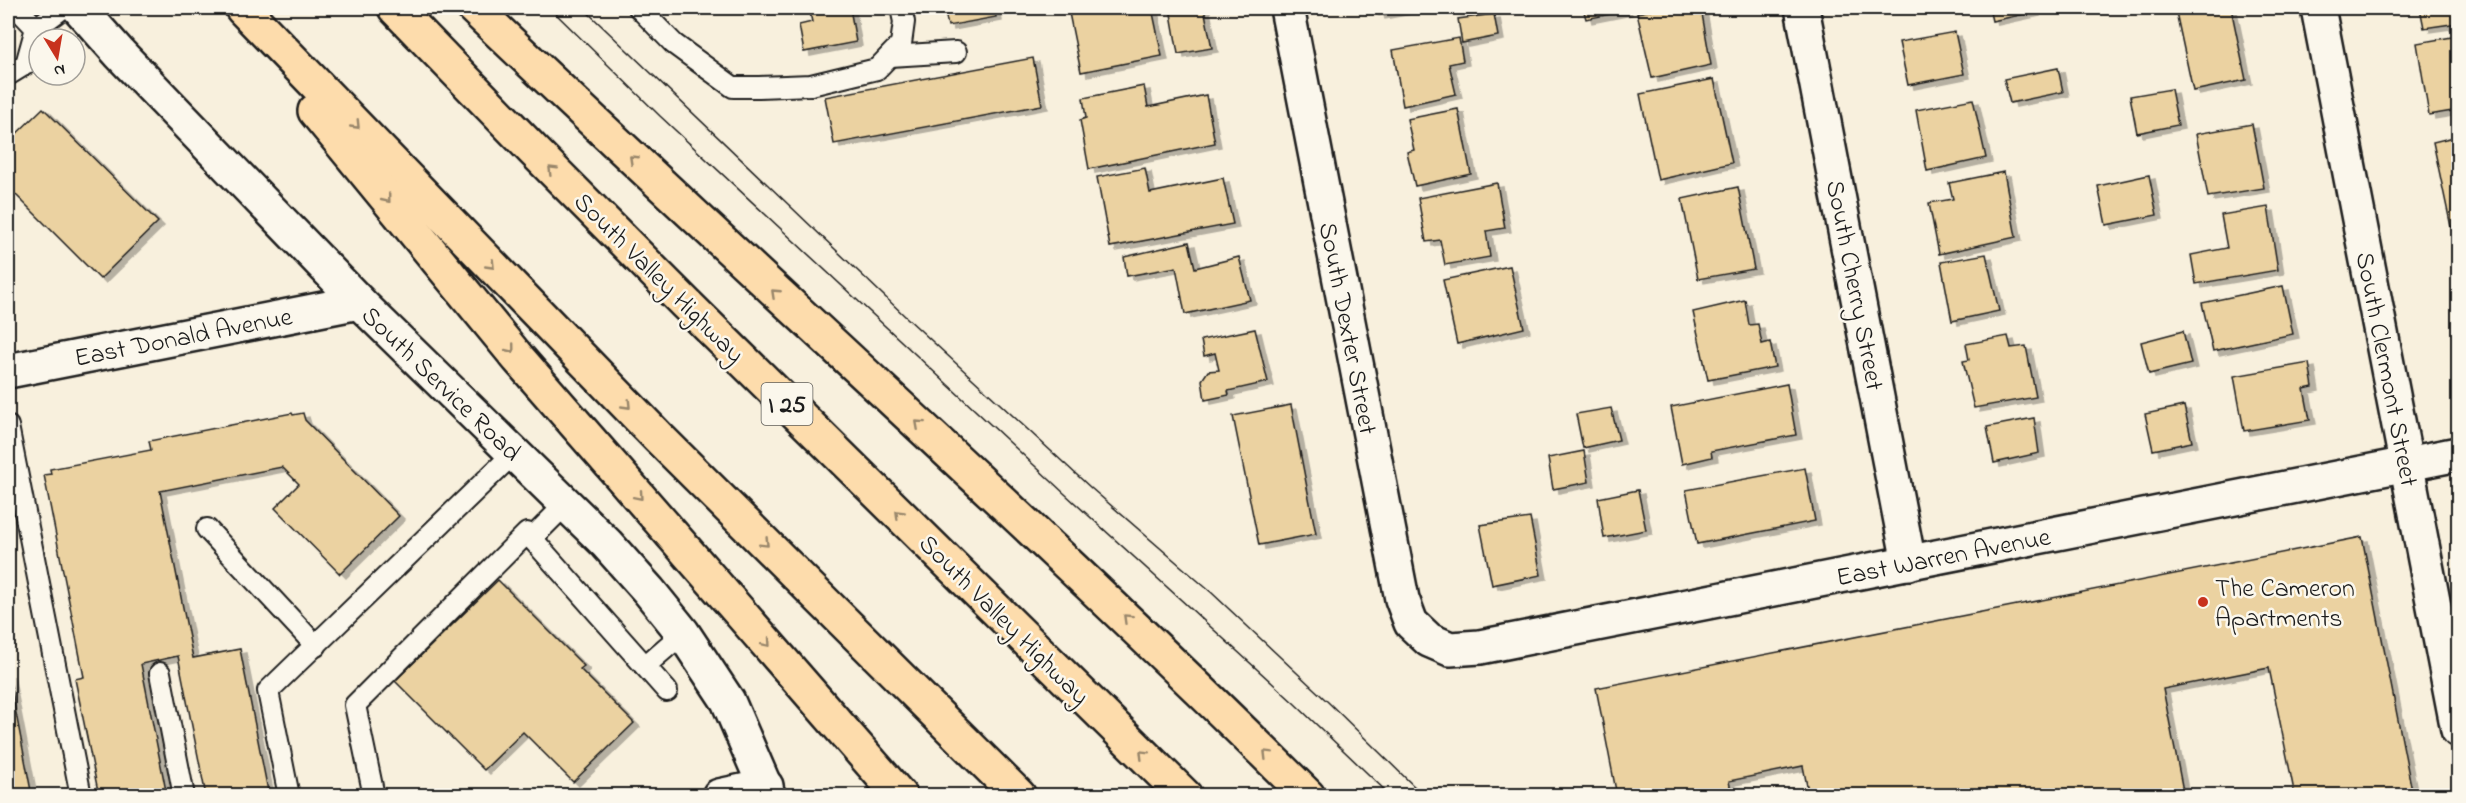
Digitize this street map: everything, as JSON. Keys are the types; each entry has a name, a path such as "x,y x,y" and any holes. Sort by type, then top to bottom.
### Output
{"highway":[{"path":"230,8 518,358 900,795"},
{"path":"242,8 658,437 1019,795"},
{"name":"South Valley Highway","path":"395,8 532,150 685,303 1185,795"},
{"path":"474,8 773,291 1116,607 1308,795"}],"street":[{"name":"South Service Road","path":"79,8 120,54 359,302 607,544 683,633 728,702 767,791"},
{"name":"South Dexter Street","path":"1287,8 1402,599 1411,622 1429,640"},
{"name":"South Cherry Street","path":"1802,8 1909,563"},
{"name":"South Clermont Street","path":"2318,8 2458,730"},
{"name":"East Donald Avenue","path":"8,367 359,302"},
{"name":"East Warren Avenue","path":"1429,640 1450,649 1480,647 2458,454"},
{"path":"719,795 767,791"}],"lane":[{"path":"17,8 35,27"},
{"path":"37,27 63,8"},
{"path":"639,8 674,44 733,87 811,85 877,69 901,45 904,22 901,8"},
{"path":"890,56 957,52"},
{"path":"8,75 26,64 27,60"},
{"path":"8,426 81,795"},
{"path":"289,795 268,691 514,453"},
{"path":"531,538 566,504"},
{"path":"207,529 315,646"},
{"path":"374,795 355,705 527,533 667,691"},
{"path":"645,666 683,633"},
{"path":"160,674 184,795"}],"building":[{"path":"809,8 850,8 856,42 804,52 799,25 812,22"},
{"path":"944,8 995,8 996,17 948,26"},
{"path":"1068,8 1152,8 1162,56 1081,72"},
{"path":"1170,8 1204,8 1212,48 1178,54"},
{"path":"1377,8 1416,8 1379,15"},
{"path":"1583,8 1625,8 1626,11 1586,19"},
{"path":"1662,8 1701,8 1711,65 1652,78 1637,13"},
{"path":"1989,8 2033,8 2034,12 1992,21"},
{"path":"2199,8 2231,8 2246,80 2193,91 2176,12"},
{"path":"2420,8 2458,8 2458,23 2424,28"},
{"path":"1494,14 1498,36 1462,43 1458,19"},
{"path":"1955,32 1964,74 1908,85 1899,42"},
{"path":"2458,36 2458,110 2429,115 2417,43"},
{"path":"1459,38 1463,61 1449,64 1456,94 1403,106 1393,50"},
{"path":"1033,58 1042,105 834,144 825,97"},
{"path":"2058,68 2063,92 2010,103 2004,79"},
{"path":"1714,79 1732,163 1658,180 1640,94"},
{"path":"1144,86 1148,107 1206,95 1215,143 1089,169 1080,120 1086,118 1083,98"},
{"path":"2171,89 2178,125 2137,133 2130,96"},
{"path":"1973,99 1986,158 1927,171 1916,110"},
{"path":"43,108 158,222 100,279 8,187 8,142"},
{"path":"1458,109 1471,174 1415,186 1407,152 1414,150 1407,119"},
{"path":"2252,124 2264,188 2208,197 2196,134"},
{"path":"2458,136 2458,226 2451,227 2433,142"},
{"path":"1145,168 1150,193 1223,178 1233,224 1110,247 1097,177"},
{"path":"2004,172 2016,237 1939,254 1929,203 1953,199 1949,183"},
{"path":"2149,175 2157,215 2106,225 2098,186"},
{"path":"1497,183 1505,228 1486,231 1490,257 1445,265 1440,240 1426,242 1418,198"},
{"path":"1738,187 1754,269 1698,279 1682,199"},
{"path":"2268,207 2278,270 2196,284 2191,255 2227,248 2221,215"},
{"path":"1189,242 1195,268 1239,257 1250,300 1185,314 1176,267 1127,276 1124,257"},
{"path":"1986,254 1999,311 1952,321 1941,262"},
{"path":"1510,266 1524,328 1457,344 1443,280"},
{"path":"2283,286 2293,334 2213,351 2202,303"},
{"path":"1745,300 1749,325 1758,324 1762,344 1770,342 1775,367 1708,380 1693,312"},
{"path":"1255,329 1268,382 1228,391 1229,395 1205,400 1202,380 1208,371 1219,370 1215,353 1204,356 1201,340"},
{"path":"2183,331 2191,364 2149,374 2141,342"},
{"path":"2008,336 2011,348 2026,346 2036,397 1974,408 1963,361 1969,360 1966,344"},
{"path":"2309,363 2313,387 2304,389 2310,420 2244,431 2234,376"},
{"path":"1787,384 1796,435 1711,451 1712,457 1682,464 1671,407"},
{"path":"1291,405 1316,534 1259,545 1233,416"},
{"path":"2184,406 2192,442 2153,450 2145,414"},
{"path":"1611,408 1619,440 1583,448 1576,414"},
{"path":"292,413 293,415 303,413 305,420 399,516 340,574 275,508 299,484 282,467 160,491 193,658 240,649 269,796 206,796 178,656 141,664 167,796 99,796 75,679 84,677 44,475 51,474 50,469 151,450 149,441"},
{"path":"2034,418 2039,453 1994,463 1987,427"},
{"path":"1584,451 1589,482 1553,489 1548,458"},
{"path":"1805,468 1815,521 1697,544 1686,490"},
{"path":"1638,490 1646,530 1604,538 1598,498"},
{"path":"1530,518 1541,575 1492,585 1480,525"},
{"name":"The Cameron Apartments","path":"2362,537 2413,796 2295,796 2269,668 2163,689 2184,796 1809,796 1803,766 1729,781 1732,796 1617,796 1596,688"},
{"path":"498,580 584,666 580,669 634,723 573,782 523,732 484,770 395,681"},
{"path":"8,672 32,796 8,796"}],"tram line":[{"path":"550,8 660,116 1065,494 1294,703 1391,796"},
{"path":"583,8 906,317 1091,488 1212,593 1424,796"}],"place":[{"name":"The Cameron Apartments","path":"2203,602"}]}
